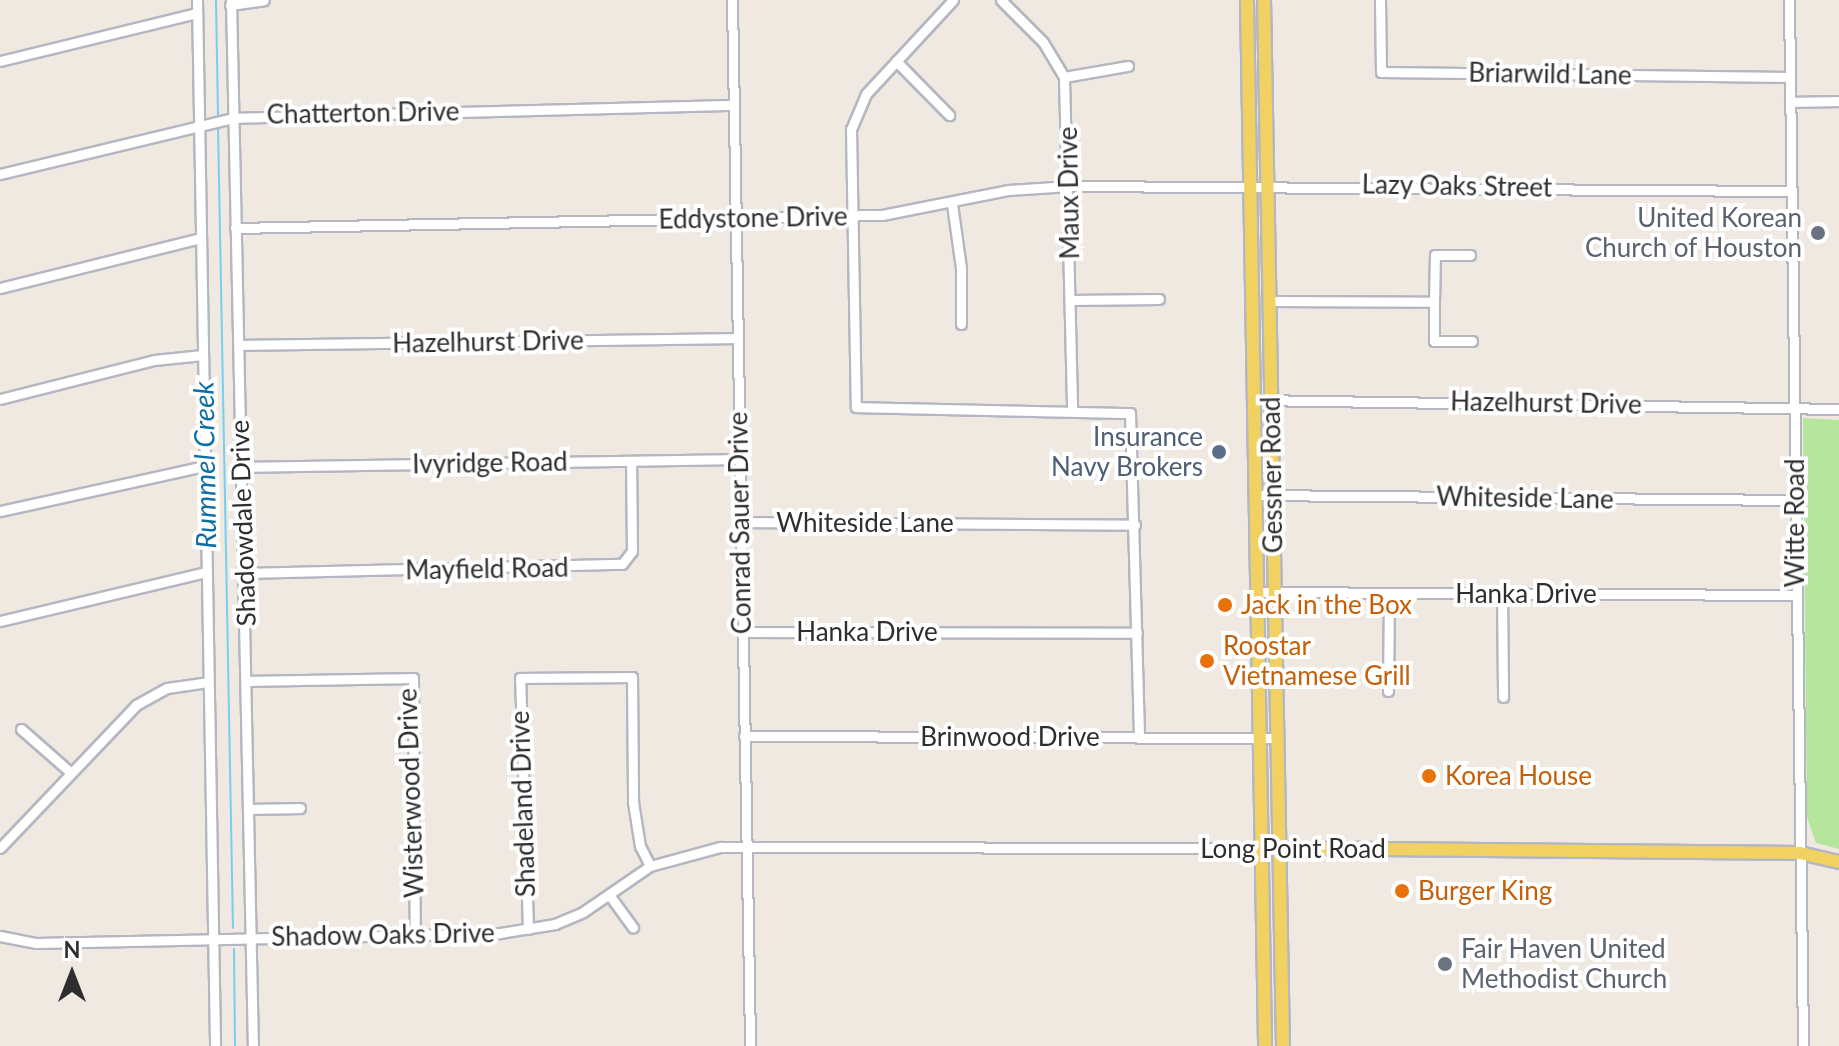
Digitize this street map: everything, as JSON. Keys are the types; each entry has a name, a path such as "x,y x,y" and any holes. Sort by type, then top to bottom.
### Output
{"main road":[{"name":"Gessner Road","path":"1247,0 1265,1046"},
{"name":"Gessner Road","path":"1264,0 1283,1046"},
{"name":"Long Point Road","path":"1262,848 1800,853 1839,862"}],"street":[{"name":"Shadowdale Drive","path":"197,0 215,1046"},
{"path":"230,2 264,0"},
{"name":"Conrad Sauer Drive","path":"732,0 750,1046"},
{"path":"953,0 866,94 851,129 850,216 856,407 1072,409 1130,413 1139,737"},
{"name":"Maux Drive","path":"1001,0 1043,42 1064,77 1070,186 1072,409"},
{"name":"Briarwild Lane","path":"1380,0 1381,72 1790,77"},
{"name":"Witte Road","path":"1789,0 1803,1046"},
{"name":"Shadowdale Drive","path":"230,2 228,119 239,345 251,809 253,1046"},
{"path":"0,61 197,13"},
{"path":"896,61 949,115"},
{"path":"1064,77 1128,66"},
{"path":"1790,102 1839,101"},
{"name":"Chatterton Drive","path":"0,174 228,119 732,105"},
{"name":"Eddystone Drive","path":"235,228 850,216 952,204 1008,190 1070,186 1267,184"},
{"name":"Lazy Oaks Street","path":"1267,184 1791,191"},
{"path":"952,204 961,268 961,324"},
{"path":"0,288 201,238"},
{"path":"1470,255 1435,255 1434,341 1472,341"},
{"path":"1071,300 1159,299"},
{"path":"1269,301 1434,302"},
{"name":"Hazelhurst Drive","path":"239,345 737,338"},
{"path":"0,399 154,360 203,355"},
{"name":"Hazelhurst Drive","path":"1254,400 1839,409"},
{"name":"Ivyridge Road","path":"241,467 738,459"},
{"name":"Mayfield Road","path":"245,573 613,567 632,551 631,461"},
{"path":"0,511 132,478 205,466"},
{"name":"Whiteside Lane","path":"1255,495 1796,500"},
{"name":"Whiteside Lane","path":"740,522 1135,525"},
{"path":"0,621 206,572"},
{"name":"Hanka Drive","path":"1257,592 1795,595"},
{"path":"1388,691 1389,593"},
{"path":"1502,594 1503,697"},
{"name":"Hanka Drive","path":"742,632 1137,633"},
{"name":"Shadeland Drive","path":"528,929 520,678 632,677 633,802 640,846 650,866"},
{"name":"Wisterwood Drive","path":"248,681 413,678 415,935"},
{"path":"0,848 70,772 148,696 186,683 208,682"},
{"path":"21,729 70,772"},
{"name":"Brinwood Drive","path":"744,736 1276,738"},
{"path":"251,809 300,808"},
{"name":"Shadow Oaks Drive","path":"0,936 36,943 415,935 528,929 569,918 610,896 650,866 694,851 746,846"},
{"name":"Long Point Road","path":"746,846 1262,848"},
{"path":"610,896 633,928"}],"green space":[{"path":"1803,418 1839,420 1839,849 1816,843 1807,817"}],"waterway":[{"name":"Rummel Creek","path":"216,0 218,119"},
{"name":"Rummel Creek","path":"218,125 233,928"},
{"name":"Rummel Creek","path":"234,949 235,1046"}],"place":[{"name":"United Korean Church of Houston","path":"1818,233"},
{"name":"Insurance Navy Brokers","path":"1219,452"},
{"name":"Jack in the Box","path":"1225,605"},
{"name":"Roostar Vietnamese Grill","path":"1207,661"},
{"name":"Korea House","path":"1429,776"},
{"name":"Burger King","path":"1402,891"},
{"name":"Fair Haven United Methodist Church","path":"1445,964"}]}
